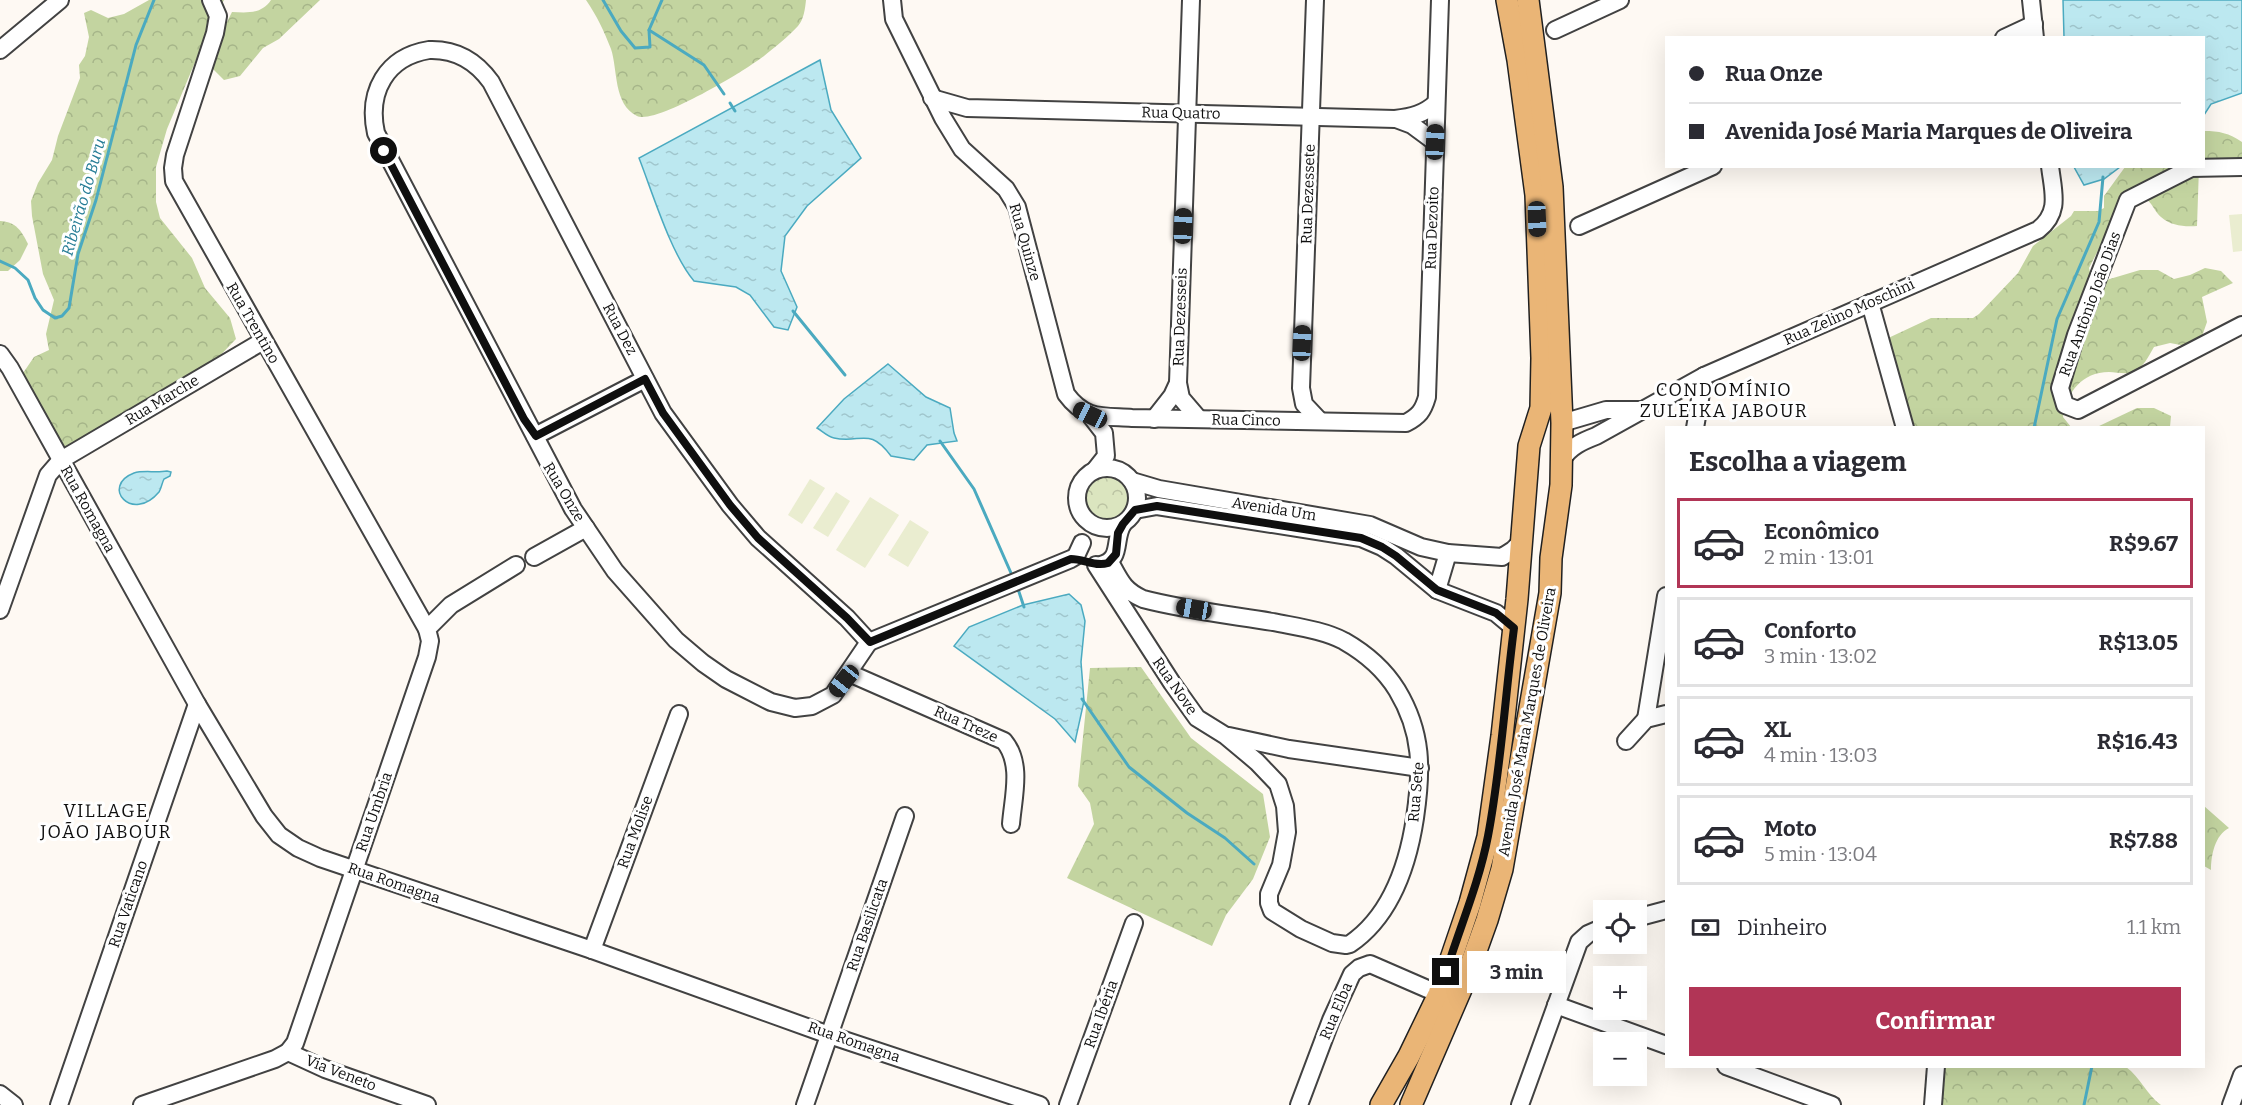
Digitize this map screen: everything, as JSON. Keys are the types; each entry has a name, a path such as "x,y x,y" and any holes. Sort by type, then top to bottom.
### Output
{"main road":[{"name":"Avenida José Maria Marques de Oliveira","path":"1381,1105 1409,1056 1439,994 1470,903 1488,837 1514,628 1529,446 1540,408 1542,358 1536,195 1518,60 1507,0"},
{"name":"Avenida José Maria Marques de Oliveira","path":"1414,1099 1468,973 1502,868 1550,593 1551,558 1562,460 1562,423 1552,187 1528,0"},
{"path":"1529,446 1545,432 1562,423"},
{"path":"1525,509 1538,501 1548,505 1550,511 1548,540 1551,558"},
{"path":"1521,549 1526,572 1518,653 1524,661 1540,657"},
{"path":"1409,1056 1408,1068 1394,1099 1400,1104 1414,1099"}],"street":[{"path":"0,50 60,0"},
{"name":"Rua Trentino","path":"211,0 218,16 215,33 175,155 174,181 427,629"},
{"name":"Rua Quinze","path":"892,0 894,19 932,98 952,133 962,149 1006,189 1017,207 1066,394 1104,434 1106,456 1095,470"},
{"name":"Rua Dezessete","path":"1315,0 1301,388 1304,404 1320,421"},
{"name":"Rua Dezoito","path":"1417,417 1424,409 1427,397 1440,0"},
{"path":"1555,30 1620,0"},
{"path":"2013,36 2035,31 2031,0"},
{"name":"Rua Dezesseis","path":"1190,1 1178,383 1180,398 1199,419"},
{"name":"Rua Dez","path":"414,54 439,50 458,54 473,62 485,74 663,413 730,505 758,538 847,618 870,642"},
{"name":"Rua Onze","path":"414,54 388,71 377,92 372,111 376,133 524,419 536,436 543,456 573,509 615,570 676,640 726,679 788,708 803,708 827,700 839,688 870,642"},
{"name":"Rua Quatro","path":"932,98 967,108 1395,119 1413,117 1428,110 1436,103"},
{"path":"952,133 954,120 967,108"},
{"name":"Rua Quatro","path":"1395,119 1412,125 1435,142"},
{"name":"Rua Antônio João Dias","path":"2205,168 2242,167"},
{"path":"1579,226 1709,168"},
{"name":"Rua Zelino Moschini","path":"1562,460 1571,449 1583,441 1704,376 2038,230 2048,222 2053,213 2050,168"},
{"name":"Rua Antônio João Dias","path":"2191,168 2128,200 2076,335 2060,388 2065,405 2078,410 2242,325"},
{"path":"1870,303 1904,426"},
{"name":"Rua Marche","path":"61,460 263,341"},
{"name":"Rua Romagna","path":"0,354 10,368 196,704 264,816 279,835 298,848 320,858 592,950 829,1035 1040,1105"},
{"path":"1695,426 1704,376"},
{"path":"536,436 645,379"},
{"name":"Rua Dezesseis","path":"1154,419 1172,396 1178,383"},
{"path":"1278,421 1295,402 1301,388"},
{"name":"Rua Zelino Moschini","path":"1562,423 1606,410 1643,410"},
{"name":"Rua Cinco","path":"1083,411 1154,419 1406,423 1417,417"},
{"path":"1071,559 1099,563 1116,554 1118,533 1135,510 1138,501 1137,490 1114,456 1113,436 1118,428 1132,418"},
{"path":"0,610 48,475 61,460"},
{"path":"1099,563 1083,555 1086,526 1078,503 1077,494 1080,484 1095,470 1105,468 1126,476"},
{"name":"Avenida Um","path":"1126,476 1159,489 1370,525 1421,547 1448,553 1502,557 1513,550 1521,549"},
{"name":"Avenida Um","path":"1135,510 1157,506 1361,538 1396,556 1437,590 1496,613 1514,628"},
{"path":"1084,516 1095,525 1105,528 1123,524"},
{"path":"534,558 586,528"},
{"path":"870,642 1071,559 1076,556 1083,541 1093,531 1109,533 1116,542"},
{"path":"1437,590 1448,553"},
{"name":"Rua Nove","path":"1099,563 1172,683 1197,718 1226,736 1278,784"},
{"name":"Rua Sete","path":"1099,563 1129,593 1143,599 1300,627 1327,634 1354,648 1383,671 1404,703 1416,733 1420,768 1413,835 1406,862 1391,897 1380,914 1350,944 1339,944 1301,929 1272,911"},
{"path":"427,629 451,605 516,565"},
{"path":"1626,741 1646,719 1665,602"},
{"name":"Rua Umbria","path":"288,1052 295,1043 427,657 430,641 427,629"},
{"name":"Rua Treze","path":"849,673 1005,741 1016,763 1011,824"},
{"name":"Rua Vaticano","path":"59,1105 196,704"},
{"name":"Rua Molise","path":"592,950 679,714"},
{"path":"1646,719 1665,714"},
{"path":"1226,736 1289,749 1420,768"},
{"name":"Rua Nove","path":"1272,911 1269,894 1281,865 1287,832 1286,813 1276,767 1289,749"},
{"name":"Rua Basilicata","path":"805,1105 905,816"},
{"path":"1647,915 1665,910"},
{"name":"Rua Ibéria","path":"1068,1105 1134,923"},
{"path":"1520,1105 1579,942 1593,932"},
{"name":"Rua Elba","path":"1299,1105 1331,1020 1352,974 1359,968 1370,964 1439,994"},
{"path":"1556,1005 1665,1045"},
{"path":"142,1105 275,1059 288,1052"},
{"name":"Via Veneto","path":"288,1052 326,1069 427,1105"},
{"path":"1731,1068 1832,1105"},
{"path":"1933,1105 1936,1068"},
{"path":"2231,1105 2242,1075"},
{"path":"0,1094 14,1105"}],"green space":[{"path":"149,0 224,0 209,29 167,129 156,167 156,202 160,218 192,258 205,288 230,318 236,339 210,366 65,456 21,376 34,357 49,350 46,334 54,300 43,274 31,201 38,183 52,160 58,136 80,78 79,65 85,56 89,37 84,13 91,10 108,18 124,14"},
{"path":"271,0 320,0 279,39 263,48 240,76 224,80 212,68 216,44 232,12 259,10"},
{"path":"586,0 806,0 803,17 798,26 764,56 701,95 647,117 637,116 629,111 624,103 620,95 611,49"},
{"path":"2205,131 2224,133 2242,142 2242,162 2205,159"},
{"path":"2124,168 2199,168 2197,226 2183,226 2165,220 2151,203 2141,197 2113,221 2089,268 2093,284 2140,270 2158,270 2174,279 2205,268 2221,271 2233,283 2202,297 2207,322 2201,339 2186,346 2170,343 2154,347 2143,365 2131,373 2099,373 2084,380 2072,392 2065,408 2063,417 2070,426 1909,426 1910,416 1898,385 1898,370 1884,340 1931,318 1973,318 2018,273 2033,246 2071,216 2074,211 2098,211 2104,208 2104,196"},
{"path":"2242,214 2242,251 2233,252 2229,215"},
{"path":"0,221 10,223 17,228 28,244 20,260 8,271 0,271"},
{"path":"2137,408 2154,408 2171,416 2170,426 2099,426"},
{"path":"1107,476 1123,483 1130,499 1123,515 1107,522 1091,515 1084,499 1091,483"},
{"path":"810,479 825,488 802,524 788,515"},
{"path":"836,492 850,501 828,537 813,528"},
{"path":"870,497 899,515 865,568 836,550"},
{"path":"910,520 929,532 908,567 888,555"},
{"path":"1141,667 1191,738 1263,794 1270,837 1253,879 1226,915 1212,946 1067,878 1094,824 1090,803 1078,786 1090,668"},
{"path":"2205,807 2229,828 2217,840 2211,870 2205,867"},
{"path":"1945,1068 2127,1068 2161,1105 1938,1105 1945,1080"}],"water":[{"path":"2063,0 2242,0 2242,93 2211,104 2205,113 2205,36 2064,36"},
{"path":"820,60 831,110 861,158 807,206 785,236 781,271 797,307 788,330 774,327 750,295 736,287 694,281 670,240 639,158"},
{"path":"2075,168 2119,168 2104,179 2084,185"},
{"path":"888,364 926,397 950,408 957,441 927,445 914,460 891,456 877,441 864,438 834,438 817,428 844,399"},
{"path":"171,472 170,476 164,479 159,492 149,501 139,504 130,503 120,493 120,486 124,479 134,473"},
{"path":"1069,594 1081,605 1085,621 1081,662 1084,701 1075,742 1055,719 954,646 969,627 1023,605"}],"waterway":[{"name":"Ribeirão do Buru","path":"0,261 15,268 28,280 43,310 55,318 62,316 69,308 78,254 96,200 136,45 154,0"},
{"name":"Ribeirão do Buru","path":"603,0 621,31 635,48 650,47 649,30 662,0"},
{"path":"649,30 704,65 724,94"},
{"path":"730,103 735,111"},
{"path":"2034,426 2057,319 2099,222 2103,177"},
{"path":"793,311 845,375"},
{"path":"940,441 974,489 1011,573"},
{"path":"1018,589 1024,607"},
{"path":"1082,699 1129,767 1187,813 1225,838 1254,864"},
{"path":"2084,1105 2092,1068"}],"district":[{"name":"CONDOMÍNIO ZULEIKA JABOUR","path":"1724,400"},
{"name":"VILLAGE JOÃO JABOUR","path":"106,821"}],"route":[{"path":"384,151 524,419 536,436 645,379 663,413 730,505 758,538 847,618 870,642 1071,559 1096,565 1108,563 1116,554 1116,542 1120,528 1135,510 1157,506 1361,538 1396,556 1437,590 1496,613 1514,628 1488,837 1470,903 1446,972"}]}
